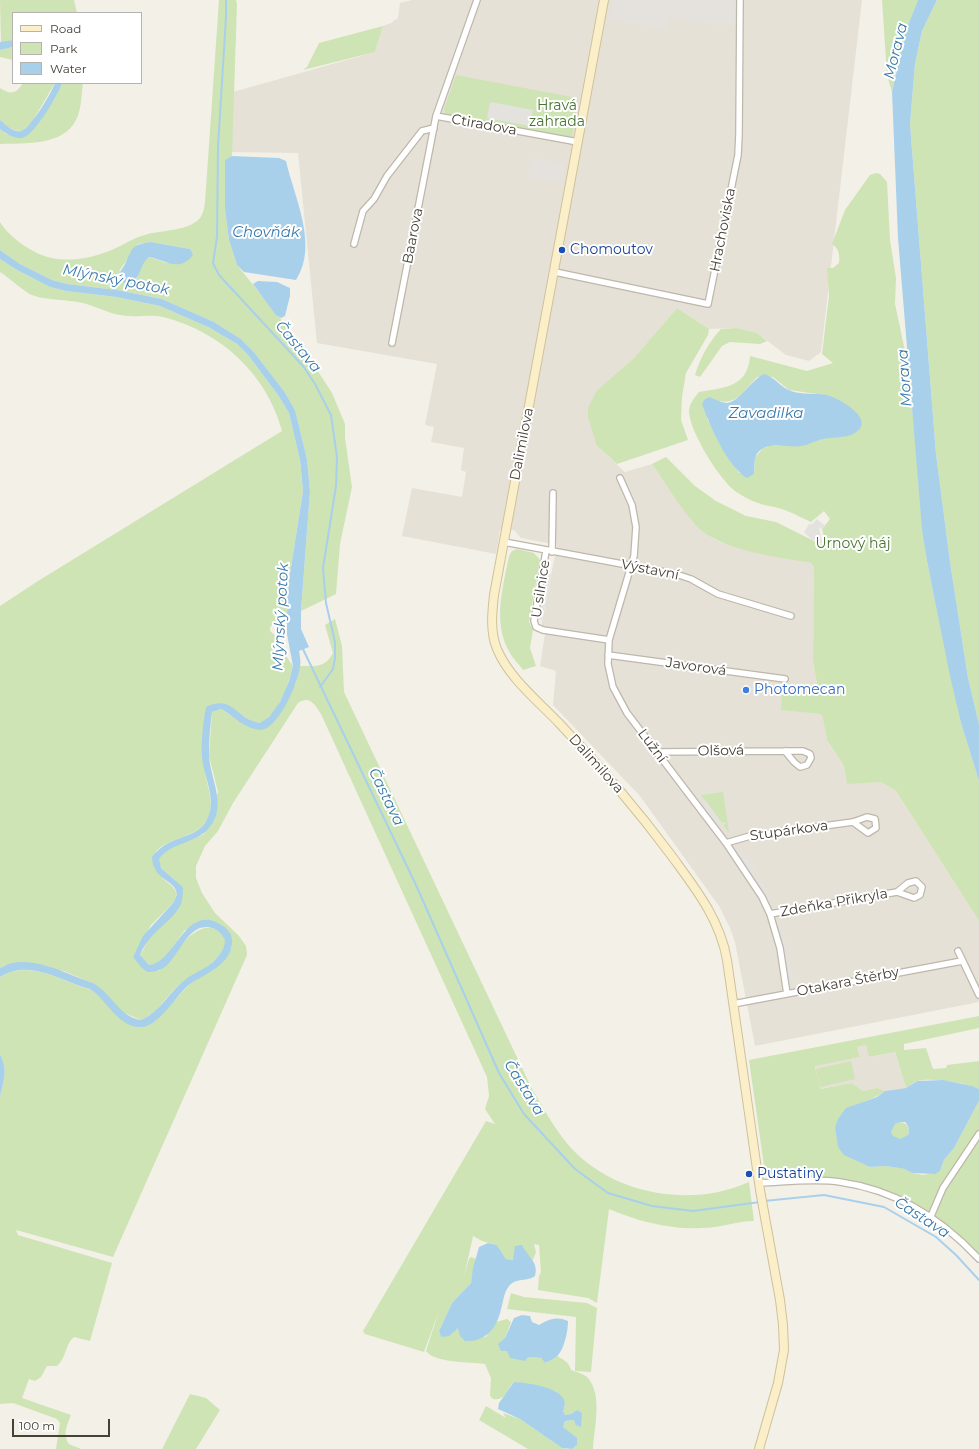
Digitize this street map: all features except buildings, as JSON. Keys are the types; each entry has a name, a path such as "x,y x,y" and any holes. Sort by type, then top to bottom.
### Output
{"main road":[{"name":"Dalimilova","path":"604,0 504,542 492,619 494,639 502,659 511,672 606,773 655,833 698,894 719,928 726,950 760,1187 780,1300 784,1350 778,1383 759,1449"}],"street":[{"name":"Baarova","path":"392,343 436,116 477,0"},
{"name":"Hrachoviska","path":"555,272 708,304 738,155 740,0"},
{"name":"Ctiradova","path":"436,116 578,142"},
{"path":"354,244 363,211 374,199 387,176 422,131 434,128"},
{"name":"Lužní","path":"620,478 632,505 636,527 634,556 609,640 608,655 613,687 628,713 726,842 751,879 770,914 780,948 788,994"},
{"name":"U silnice","path":"553,492 549,551 534,621 536,627 543,630 609,640"},
{"name":"Výstavní","path":"504,542 631,567 676,574 691,579 718,594 791,616"},
{"name":"Javorová","path":"608,655 785,679"},
{"name":"Olšová","path":"657,752 785,751"},
{"name":"Stupárkova","path":"726,842 750,836 853,822"},
{"name":"Zdeňka Přikryla","path":"770,914 897,892"},
{"path":"958,952 979,995"},
{"name":"Otakara Štěrby","path":"733,1004 962,961"},
{"path":"931,1216 943,1188 979,1134"},
{"path":"760,1187 800,1181 839,1182 887,1193 931,1216 962,1241 979,1259"}],"shaded area":[{"path":"412,0 862,0 821,352 809,361 786,355 757,333 737,328 709,329 677,308 634,358 597,390 597,446 625,472 652,464 693,522 712,538 722,543 811,563 814,567 813,661 827,740 844,766 847,783 881,782 896,791 979,921 979,1002 755,1046 735,942 719,906 640,796 553,705 556,671 540,666 545,634 541,627 557,545 521,538 514,530 500,530 496,554 402,536 412,488 462,497 466,472 461,470 464,448 431,442 434,427 425,425 437,364 317,343 298,153 224,152 233,92 375,52 383,26 398,18 400,3"},
{"path":"612,0 735,0 735,26 669,18 668,29 608,20"},
{"path":"490,102 533,110 530,126 487,118"},
{"path":"531,157 565,164 562,183 528,177"},
{"path":"817,519 825,526 822,529 819,527 822,543 817,544 816,539 812,540 804,532 809,524 812,524"},
{"path":"543,572 551,574 542,620 534,618"},
{"path":"706,801 722,823 714,828 698,806"},
{"path":"741,850 756,870 748,875 734,855"},
{"path":"761,880 771,898 764,902 754,884"},
{"path":"782,927 788,951 780,952 774,930"},
{"path":"790,962 793,981 786,983 782,963"},
{"path":"866,1045 870,1057 895,1052 906,1088 885,1091 877,1088 863,1091 852,1083 819,1089 815,1065 860,1057 857,1047"}],"green space":[{"path":"0,0 74,0 77,12 12,12 12,40 1,43"},
{"path":"219,0 236,0 237,4 232,156 225,160 225,208 229,240 237,265 297,339 332,393 345,424 345,438 352,487 340,544 336,594 301,611 310,491 307,459 295,410 284,391 253,351 241,339 214,322 162,299 117,290 67,284 52,280 20,264 0,250 0,222 9,234 30,249 45,256 66,260 95,256 114,249 143,235 183,228 200,218 205,203","holes":["151,242 190,249 167,263 149,257 142,262 137,279 119,271 138,244"]},
{"path":"882,0 918,0 906,30 892,92 887,75"},
{"path":"937,0 979,0 979,724 968,678 950,562 936,454 910,124 915,64 922,31"},
{"path":"383,26 375,52 303,70 307,67 319,43"},
{"path":"12,47 12,60 0,57 0,50"},
{"name":"Hravá zahrada","path":"456,75 577,98 578,100 572,137 449,116 445,113 444,109"},
{"path":"22,84 54,84 32,122 22,131 10,128 0,120 0,88 7,92 13,92"},
{"path":"62,84 83,84 81,102 76,120 62,135 53,139 32,143 0,144 0,129 6,134 24,138 54,100"},
{"name":"Urnový háj","path":"876,173 880,174 887,182 890,240 896,278 895,304 905,351 907,396 903,400 912,407 927,561 961,723 979,781 979,921 896,791 881,782 847,784 844,766 827,740 822,714 781,710 782,691 819,695 813,661 814,567 811,563 738,548 711,537 701,530 688,516 652,464 666,457 695,486 716,501 746,516 776,522 820,544 826,545 822,529 830,519 824,511 811,522 787,511 753,501 738,493 723,479 707,456 694,431 690,420 689,408 699,392 726,387 740,380 745,374 750,356 807,371 833,363 822,354 829,296 827,268 833,268 839,263 838,252 832,244 845,210 870,175","holes":["757,377 773,377 789,390 824,395 851,435 822,439 800,446 769,446 762,449 755,458 754,474 739,473 707,419 720,401 726,402 741,395"]},
{"path":"0,259 17,270 50,287 66,291 116,297 160,306 210,328 237,344 248,355 278,395 289,413 300,460 303,491 289,580 287,614 270,627 270,631 280,640 284,653 293,666 289,681 277,707 272,714 260,723 253,722 232,708 206,707 204,761 211,800 209,815 206,822 199,829 171,841 156,851 162,878 172,886 177,893 174,902 151,925 133,957 159,971 178,947 196,932 205,928 213,928 222,934 225,939 225,945 216,959 204,969 183,982 152,1014 141,1020 122,1012 90,982 64,971 5,965 0,968 0,606 38,581 282,431 275,410 253,373 222,344 204,333 163,317 123,316 83,303 32,295 0,272"},
{"path":"677,308 709,329 708,335 686,373 682,397 681,420 688,440 617,464 597,446 588,417 588,408 597,390 634,358"},
{"path":"737,328 757,333 767,341 760,344 730,342 722,346 700,377 695,375 705,350 721,329"},
{"path":"517,549 534,553 540,560 529,622 533,630 530,648 536,666 523,670 511,655 501,630 500,617 500,605 509,556 512,551"},
{"path":"335,619 342,646 344,692 532,1089 558,1132 577,1154 595,1168 615,1180 636,1188 659,1193 682,1195 705,1194 728,1190 749,1182 754,1221 709,1228 678,1228 643,1221 609,1209 597,1303 588,1298 538,1290 539,1276 541,1272 539,1245 534,1244 536,1252 533,1260 526,1253 513,1260 506,1259 497,1245 482,1241 473,1236 464,1277 469,1259 471,1257 476,1259 471,1283 452,1303 439,1331 441,1337 458,1328 486,1337 496,1322 507,1319 511,1322 505,1338 507,1351 528,1357 541,1358 545,1363 557,1356 564,1360 568,1363 571,1370 588,1378 593,1385 596,1403 596,1422 593,1449 572,1449 577,1445 563,1427 565,1421 574,1420 577,1410 571,1414 565,1415 562,1412 565,1406 557,1392 547,1388 514,1382 503,1397 493,1399 490,1396 491,1378 485,1364 444,1360 430,1355 426,1351 439,1311 424,1352 365,1334 363,1331 486,1121 495,1124 485,1109 489,1096 487,1077 321,714 312,702 306,700 302,701 298,703 233,803 218,831 205,846 196,866 196,878 202,893 215,913 239,936 246,946 247,955 113,1257 16,1230 18,1235 112,1263 90,1341 74,1337 69,1343 63,1359 57,1366 47,1366 41,1377 35,1381 29,1379 22,1398 71,1415 66,1430 67,1441 69,1444 81,1449 56,1449 60,1423 57,1419 13,1403 0,1404 0,1097 5,1070 0,1054 0,977 10,972 30,970 60,978 92,991 121,1018 133,1026 155,1021 190,984 220,964 232,947 221,925 185,930 170,952 161,961 155,964 149,965 140,956 148,940 168,919 183,887 161,868 158,859 173,847 204,834 218,792 209,756 212,712 221,709 237,720 261,730 296,683 300,666 320,665 330,658 333,653 325,625"},
{"path":"723,792 729,832 724,826 726,822 722,823 701,795"},
{"path":"979,1016 979,1028 904,1044 904,1050 926,1048 933,1069 946,1068 947,1065 979,1061 979,1089 940,1080 917,1081 906,1088 895,1052 869,1057 866,1045 857,1047 860,1057 815,1066 820,1089 852,1083 863,1091 877,1088 885,1091 878,1096 850,1108 839,1118 835,1127 870,1167 886,1166 906,1169 912,1173 924,1175 940,1171 944,1160 954,1148 979,1101 979,1257 935,1217 917,1205 889,1191 765,1173 749,1060"},
{"path":"851,1061 855,1079 820,1087 816,1069"},
{"path":"900,1122 906,1125 909,1131 906,1137 900,1140 894,1137 891,1131 894,1125"},
{"path":"511,1293 524,1297 587,1303 597,1308 591,1372 575,1371 576,1317 507,1309"},
{"path":"190,1394 206,1398 220,1410 196,1449 162,1449"},
{"path":"486,1406 506,1418 503,1413 520,1419 562,1448 567,1449 528,1449 479,1420"}],"water":[{"path":"918,0 937,0 922,31 915,64 910,124 936,454 950,562 968,678 979,724 979,781 961,723 950,676 922,529 898,238 892,92 906,30"},
{"path":"12,40 12,47 0,50 0,42"},
{"path":"55,84 62,84 46,114 28,135 23,138 17,138 0,129 0,120 15,131 21,131 30,124 50,94"},
{"name":"Chovňák","path":"232,156 279,158 286,161 299,205 305,236 303,266 296,280 244,272 237,265 229,240 225,208 225,160"},
{"path":"151,242 190,249 193,255 183,263 177,264 172,264 149,257 145,261 137,278 130,283 124,283 119,278 131,250 140,244"},
{"path":"0,250 20,264 52,280 67,284 117,290 162,299 214,322 241,339 253,351 284,391 295,410 307,459 310,491 301,629 309,647 299,651 300,667 291,694 280,714 267,728 260,730 249,727 239,722 221,709 212,712 209,755 218,802 217,811 214,820 204,833 170,849 159,859 161,868 183,887 182,899 176,912 154,934 140,955 149,965 158,962 167,954 190,926 199,921 210,920 223,926 229,931 232,944 227,958 222,963 190,984 161,1016 148,1026 141,1027 127,1024 89,989 51,975 30,970 10,972 0,977 0,968 20,962 41,964 63,971 91,982 102,990 122,1011 141,1020 154,1012 186,979 213,962 221,952 225,943 223,936 212,928 204,927 196,930 190,935 170,962 161,969 147,972 133,957 143,936 174,902 177,894 172,885 156,871 153,865 152,857 165,845 200,828 205,823 209,815 211,807 210,790 202,757 202,732 206,707 223,703 229,705 252,721 260,723 269,717 280,702 289,681 293,666 287,634 287,614 289,580 303,491 300,460 289,413 278,395 248,355 237,344 210,328 160,306 116,297 66,291 50,287 17,270 0,259"},
{"path":"258,281 277,282 290,288 290,296 285,316 281,318 276,315 253,284"},
{"name":"Zavadilka","path":"764,374 791,391 827,395 841,401 856,412 860,418 862,424 859,430 848,436 827,438 804,445 766,447 757,454 754,474 747,478 726,455 714,434 702,404 704,400 709,397 725,403 732,402 754,381"},
{"path":"0,1054 5,1070 0,1097"},
{"path":"943,1080 972,1086 979,1089 979,1101 954,1148 944,1160 940,1171 935,1174 912,1173 905,1169 886,1166 870,1167 844,1155 838,1147 835,1127 838,1119 846,1108 877,1097 885,1091 906,1088 917,1081","holes":["905,1122 909,1128 908,1135 900,1139 893,1136 891,1132 895,1124"]},
{"path":"488,1243 497,1245 506,1259 513,1260 515,1246 522,1245 536,1267 535,1276 529,1279 515,1281 509,1286 505,1294 497,1322 485,1336 472,1341 465,1341 460,1336 458,1328 449,1336 441,1337 439,1331 452,1303 471,1283 473,1268 479,1247"},
{"path":"522,1315 530,1316 532,1322 539,1325 553,1319 568,1321 563,1346 556,1357 545,1363 541,1358 528,1357 525,1361 510,1358 507,1351 501,1351 498,1344 505,1338 514,1318"},
{"path":"514,1382 548,1388 556,1392 562,1397 565,1403 563,1411 565,1415 571,1414 577,1410 582,1413 581,1427 576,1425 574,1420 565,1421 563,1427 577,1438 577,1445 572,1449 562,1448 520,1419 498,1409 499,1403"}],"waterway":[{"name":"Častava","path":"226,0 218,147 217,237 213,263 219,275 303,366 315,384 331,415 337,457 336,486 323,568 326,603 335,642 335,658 333,669 320,687"},
{"name":"Častava","path":"302,647 416,885 499,1073 524,1114 575,1169 608,1193 652,1206 693,1211 760,1202"},
{"name":"Častava","path":"764,1201 824,1195 884,1207 936,1237 956,1255 979,1280"}],"place":[{"name":"Chomoutov","path":"562,250"},
{"name":"Photomecan","path":"746,690"},
{"name":"Pustatiny","path":"749,1174"}],"water label":[{"name":"Morava","path":"896,51"},
{"name":"Mlýnský potok","path":"116,280"},
{"name":"Morava","path":"905,378"},
{"name":"Mlýnský potok","path":"281,617"}]}
